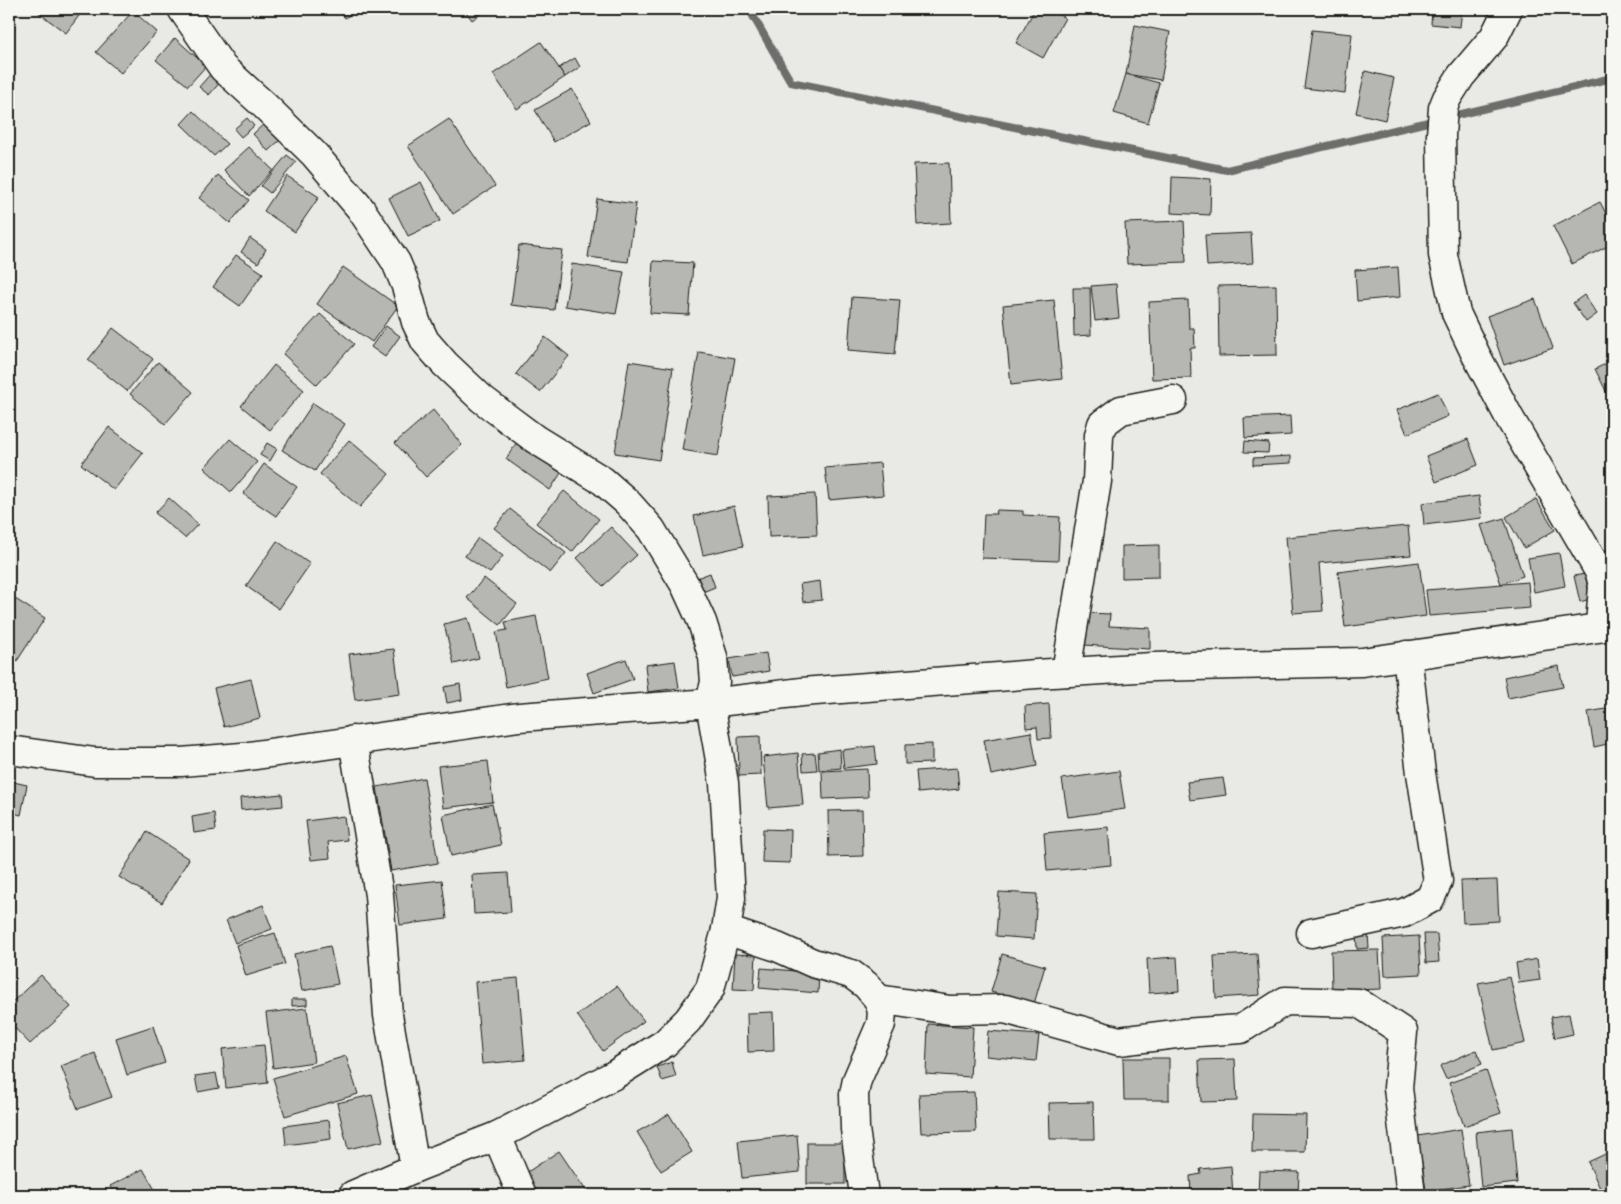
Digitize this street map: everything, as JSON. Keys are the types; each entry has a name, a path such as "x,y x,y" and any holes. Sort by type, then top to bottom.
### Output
{"street":[{"path":"182,9 223,68 314,154 360,208 396,262 406,286 416,322 425,341 445,364 482,399 514,423 603,482 628,502 651,529 685,585 702,622 712,657 715,682 710,703 724,783 731,898 726,930 710,989 688,1020 665,1043 614,1075 497,1136 353,1195"},
{"path":"1508,9 1494,37 1461,76 1443,108 1441,135 1443,254 1456,313 1476,355 1509,417 1600,574 1603,586 1600,625 1607,627"},
{"path":"1066,672 1097,481 1099,435 1102,424 1121,410 1173,400"},
{"path":"9,750 95,762 181,762 242,757 519,717 710,703 802,692 1066,672 1153,667 1362,662 1607,627"},
{"path":"1311,933 1404,913 1430,900 1438,881 1420,773 1407,655"},
{"path":"353,740 379,895 388,1014 415,1168"},
{"path":"726,930 777,947 813,963 851,974 866,985 878,999 882,1011 881,1024 857,1080 854,1094 855,1129 864,1195"},
{"path":"878,999 950,1010 1005,1009 1119,1041 1184,1033 1241,1029 1285,1001 1359,1003 1403,1032 1398,1088 1411,1195"},
{"path":"497,1136 522,1195"}],"building":[{"path":"41,9 84,9 66,33 39,13"},
{"path":"338,9 359,9 345,18"},
{"path":"464,9 488,9 472,20"},
{"path":"1035,9 1049,9 1065,18 1043,58 1016,43"},
{"path":"1432,9 1462,9 1460,27 1431,24"},
{"path":"133,11 157,32 121,73 96,52"},
{"path":"1135,25 1170,32 1161,80 1126,74"},
{"path":"1312,30 1352,34 1345,93 1304,88"},
{"path":"175,38 206,66 188,86 156,60"},
{"path":"541,42 565,77 517,109 493,74"},
{"path":"575,58 580,67 565,77 559,68"},
{"path":"213,71 223,79 209,95 199,87"},
{"path":"1365,71 1394,78 1385,120 1356,113"},
{"path":"1126,74 1159,83 1148,123 1114,113"},
{"path":"572,89 591,121 554,142 535,110"},
{"path":"193,111 227,144 214,156 181,124"},
{"path":"247,118 254,126 241,137 234,129"},
{"path":"449,119 495,186 453,214 408,146"},
{"path":"265,123 280,140 268,151 253,134"},
{"path":"249,147 273,170 249,196 224,170"},
{"path":"287,155 296,162 270,193 261,186"},
{"path":"949,163 951,223 917,225 914,164"},
{"path":"218,175 249,200 230,223 199,198"},
{"path":"287,176 319,197 295,232 264,211"},
{"path":"1172,177 1211,179 1210,215 1171,213"},
{"path":"421,182 440,221 408,236 389,198"},
{"path":"597,199 636,204 628,262 588,257"},
{"path":"1600,202 1612,225 1612,244 1572,264 1553,226"},
{"path":"1184,221 1186,262 1127,264 1125,223"},
{"path":"1251,233 1253,263 1207,266 1205,235"},
{"path":"250,238 266,249 258,263 241,252"},
{"path":"519,245 562,250 554,310 511,305"},
{"path":"236,255 263,273 240,306 213,287"},
{"path":"653,261 693,263 689,315 650,313"},
{"path":"572,264 624,272 616,314 565,306"},
{"path":"343,267 398,306 372,342 317,304"},
{"path":"1398,267 1400,297 1357,301 1355,270"},
{"path":"1116,284 1119,318 1095,321 1091,286"},
{"path":"1276,285 1277,355 1219,356 1218,286"},
{"path":"1073,288 1090,288 1091,335 1074,336"},
{"path":"1584,295 1597,314 1586,322 1573,303"},
{"path":"852,297 900,300 895,354 848,350"},
{"path":"1535,299 1553,348 1504,365 1487,316"},
{"path":"1054,300 1062,379 1011,385 1003,305"},
{"path":"1188,300 1189,328 1194,328 1195,348 1190,348 1191,378 1152,379 1149,302"},
{"path":"320,314 354,344 317,385 283,354"},
{"path":"386,326 400,336 385,357 371,347"},
{"path":"113,328 153,359 127,391 88,360"},
{"path":"545,337 569,356 540,392 516,374"},
{"path":"699,352 735,358 718,456 682,450"},
{"path":"629,361 673,368 659,460 615,453"},
{"path":"1612,361 1612,403 1595,369"},
{"path":"158,362 193,392 165,424 130,394"},
{"path":"274,365 304,390 270,430 241,406"},
{"path":"1438,393 1448,416 1407,434 1397,410"},
{"path":"313,403 345,424 315,471 282,450"},
{"path":"433,410 462,445 426,477 395,443"},
{"path":"1290,416 1291,435 1245,438 1244,418"},
{"path":"109,427 143,453 114,490 81,464"},
{"path":"230,439 257,462 231,492 204,468"},
{"path":"1468,439 1478,465 1436,482 1426,456"},
{"path":"349,440 389,474 360,507 320,474"},
{"path":"1245,441 1269,443 1268,453 1244,452"},
{"path":"517,442 561,473 550,490 506,459"},
{"path":"267,443 277,449 270,461 260,455"},
{"path":"1291,456 1291,463 1253,465 1253,458"},
{"path":"880,463 883,495 829,500 825,468"},
{"path":"264,464 297,487 276,516 243,494"},
{"path":"564,491 599,519 572,552 536,523"},
{"path":"815,494 817,535 769,537 768,496"},
{"path":"1479,496 1482,518 1424,525 1422,503"},
{"path":"169,498 198,524 185,538 155,513"},
{"path":"1536,499 1555,530 1524,548 1506,517"},
{"path":"734,506 743,546 703,555 694,516"},
{"path":"510,509 566,553 550,573 494,528"},
{"path":"997,510 1023,511 1023,515 1060,517 1058,561 982,558 984,514 996,514"},
{"path":"1504,518 1523,576 1501,584 1481,525"},
{"path":"1408,526 1411,555 1319,563 1323,611 1293,613 1286,537"},
{"path":"611,527 637,555 603,586 577,558"},
{"path":"478,538 503,556 490,573 465,556"},
{"path":"277,541 310,564 279,609 246,586"},
{"path":"1159,545 1159,577 1122,578 1122,546"},
{"path":"1612,548 1612,583 1598,554"},
{"path":"1559,553 1565,586 1534,592 1528,558"},
{"path":"1419,562 1426,616 1345,627 1338,572"},
{"path":"710,573 715,587 700,593 694,579"},
{"path":"1585,574 1590,599 1580,602 1574,576"},
{"path":"484,578 517,604 500,625 467,598"},
{"path":"820,581 822,600 803,602 800,584"},
{"path":"1528,582 1530,608 1429,616 1426,590"},
{"path":"9,595 45,618 17,661 9,656"},
{"path":"1087,613 1110,614 1109,626 1150,628 1150,649 1084,645"},
{"path":"536,616 548,678 506,687 496,632 507,630 505,622"},
{"path":"468,618 479,658 454,664 444,624"},
{"path":"394,649 400,694 355,700 349,654"},
{"path":"766,653 769,671 732,677 729,659"},
{"path":"626,659 633,679 594,693 587,673"},
{"path":"675,661 679,688 648,692 645,665"},
{"path":"1559,666 1563,687 1508,698 1504,677"},
{"path":"251,679 260,718 224,727 214,688"},
{"path":"460,684 462,700 447,703 444,687"},
{"path":"1049,704 1051,738 1038,739 1037,727 1026,728 1025,706"},
{"path":"1612,708 1612,743 1594,747 1588,712"},
{"path":"1031,732 1037,766 991,775 984,740"},
{"path":"760,736 761,775 739,776 738,737"},
{"path":"932,744 932,763 905,764 905,745"},
{"path":"875,746 877,764 844,768 842,750"},
{"path":"840,749 841,768 819,770 818,752"},
{"path":"798,753 803,805 768,808 763,757"},
{"path":"815,753 817,770 803,771 802,754"},
{"path":"488,761 493,802 443,808 438,766"},
{"path":"957,768 959,789 918,793 916,771"},
{"path":"867,769 868,797 823,799 822,771"},
{"path":"1119,771 1125,809 1068,817 1062,779"},
{"path":"424,778 438,863 391,871 377,787"},
{"path":"1223,778 1226,795 1190,800 1187,782"},
{"path":"9,781 27,785 21,815 9,812"},
{"path":"282,794 283,806 241,810 240,798"},
{"path":"492,804 501,845 451,856 443,815"},
{"path":"862,810 863,856 829,857 828,811"},
{"path":"214,813 216,830 194,833 192,817"},
{"path":"344,816 347,840 328,842 330,858 311,860 306,821"},
{"path":"1108,827 1111,865 1047,871 1044,833"},
{"path":"763,829 791,830 790,863 762,862"},
{"path":"147,832 189,859 162,903 119,877"},
{"path":"508,873 511,912 474,914 472,875"},
{"path":"442,880 447,919 400,925 395,885"},
{"path":"1497,880 1499,921 1463,923 1461,881"},
{"path":"999,892 1037,894 1034,939 996,936"},
{"path":"263,905 272,929 235,943 226,920"},
{"path":"275,933 285,964 246,976 236,945"},
{"path":"1368,933 1369,948 1357,949 1356,934"},
{"path":"1424,934 1437,934 1439,962 1426,963"},
{"path":"1419,936 1421,974 1385,976 1383,938"},
{"path":"330,946 338,984 302,991 294,954"},
{"path":"1379,950 1381,989 1332,991 1331,951"},
{"path":"735,954 756,955 754,990 733,989"},
{"path":"1002,954 1045,966 1034,1004 991,992"},
{"path":"1257,954 1260,995 1216,998 1214,956"},
{"path":"1177,957 1179,991 1149,993 1147,959"},
{"path":"1537,959 1540,980 1519,983 1516,963"},
{"path":"761,968 819,973 818,993 759,988"},
{"path":"41,975 71,1007 30,1044 9,1022 9,1005"},
{"path":"1510,977 1525,1043 1493,1050 1478,983"},
{"path":"518,978 525,1060 482,1064 475,982"},
{"path":"617,986 644,1021 603,1051 577,1015"},
{"path":"292,999 307,999 307,1005 292,1006"},
{"path":"307,1008 314,1062 273,1068 266,1013"},
{"path":"773,1012 774,1051 748,1052 747,1013"},
{"path":"1569,1014 1573,1034 1555,1038 1551,1017"},
{"path":"928,1024 973,1027 970,1077 926,1074"},
{"path":"153,1026 165,1063 127,1075 116,1038"},
{"path":"988,1031 1039,1035 1036,1061 986,1056"},
{"path":"264,1045 268,1083 226,1088 222,1049"},
{"path":"1476,1050 1482,1064 1446,1079 1440,1066"},
{"path":"95,1053 112,1097 78,1109 61,1066"},
{"path":"346,1056 358,1094 285,1116 273,1078"},
{"path":"1123,1058 1169,1058 1169,1100 1124,1100"},
{"path":"1235,1059 1237,1101 1201,1102 1199,1060"},
{"path":"672,1062 676,1077 662,1081 657,1067"},
{"path":"1486,1070 1501,1113 1464,1126 1449,1083"},
{"path":"216,1073 219,1088 198,1092 195,1076"},
{"path":"974,1092 976,1132 921,1133 919,1094"},
{"path":"372,1095 383,1141 348,1149 337,1103"},
{"path":"1093,1102 1094,1139 1050,1139 1049,1103"},
{"path":"669,1114 692,1152 661,1171 637,1132"},
{"path":"1253,1114 1306,1115 1305,1152 1252,1152"},
{"path":"329,1120 331,1139 286,1145 284,1126"},
{"path":"1512,1128 1517,1183 1481,1187 1476,1132"},
{"path":"1461,1129 1469,1185 1426,1191 1418,1136"},
{"path":"797,1135 800,1172 742,1178 738,1141"},
{"path":"807,1143 845,1143 845,1184 807,1184"},
{"path":"559,1151 589,1195 537,1195 523,1175"},
{"path":"1612,1151 1612,1194 1603,1195 1588,1162"},
{"path":"1231,1166 1233,1195 1191,1195 1190,1176 1201,1174 1200,1169"},
{"path":"143,1169 158,1195 115,1195 110,1186"},
{"path":"1259,1171 1299,1172 1298,1195 1258,1195"}],"waterway":[{"path":"749,9 791,82 1227,170 1612,78"}]}
